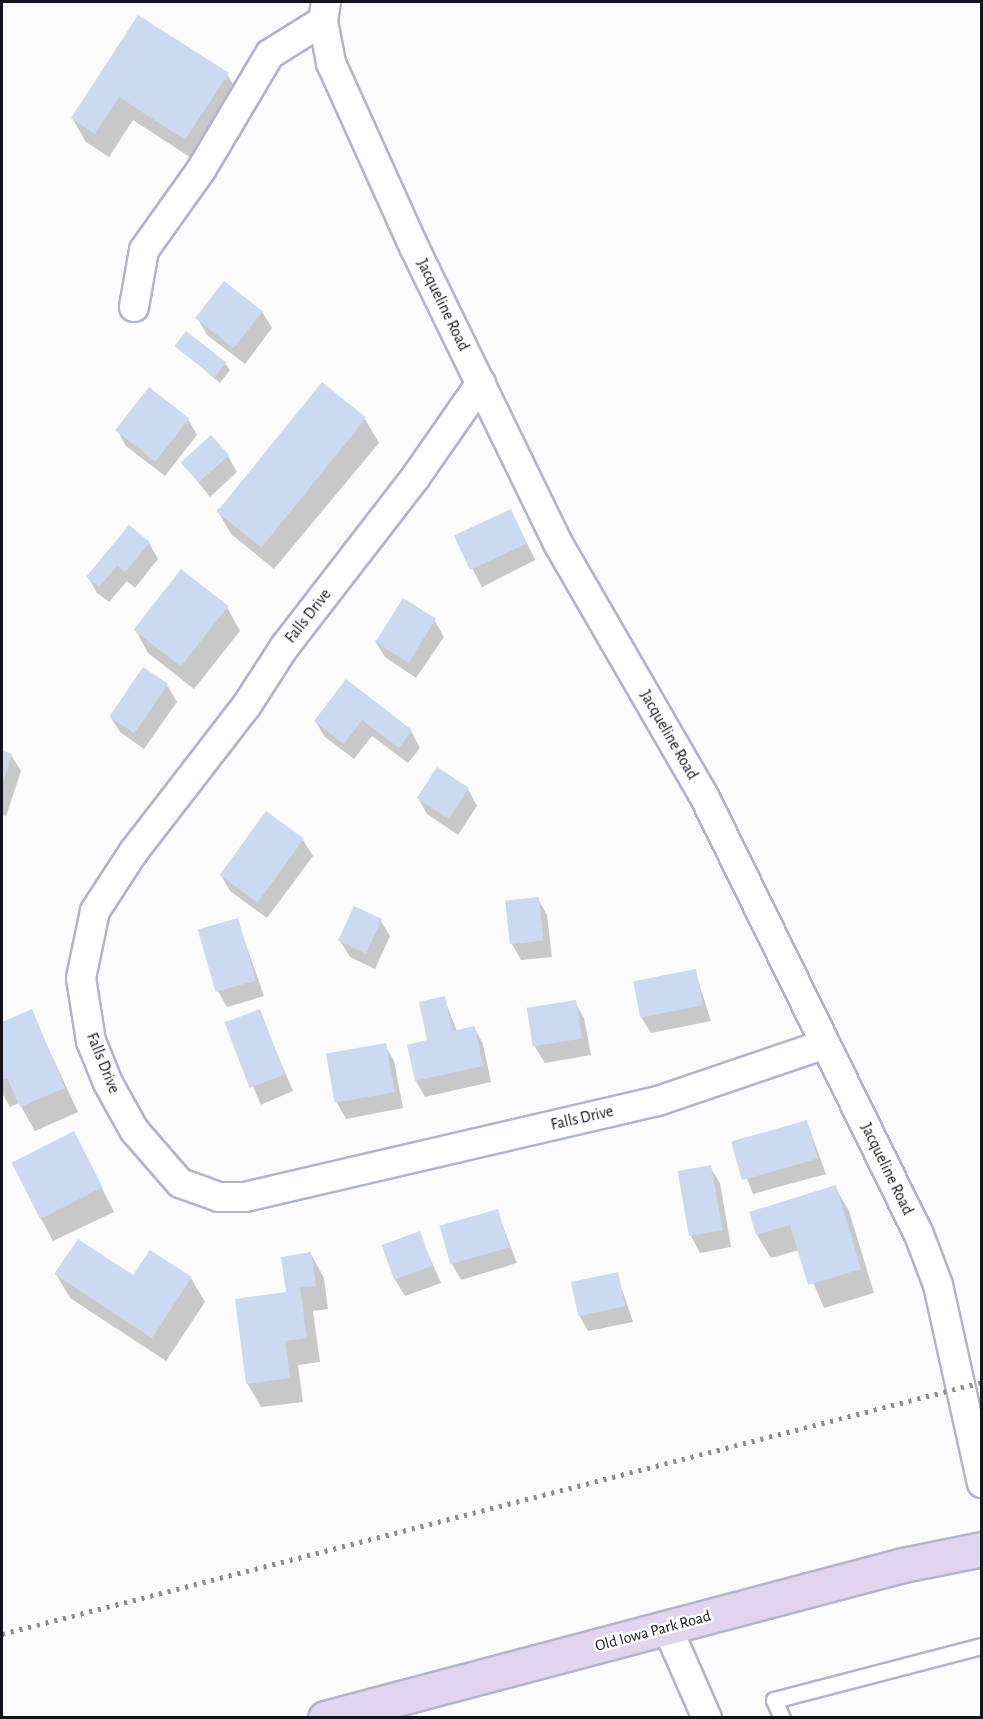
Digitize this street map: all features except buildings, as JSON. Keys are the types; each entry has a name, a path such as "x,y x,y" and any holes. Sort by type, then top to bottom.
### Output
{"main road":[{"name":"Old Iowa Park Road","path":"325,1718 668,1627 981,1549"}],"street":[{"path":"134,307 144,250 201,170 270,54 325,11"},
{"name":"Jacqueline Road","path":"325,11 331,63 349,108 559,545 704,796 918,1232 938,1285 981,1483"},
{"name":"Falls Drive","path":"481,382 416,478 285,646 247,705 134,850 95,911 81,978 92,1041 108,1083 134,1130 180,1183 219,1197 245,1197 658,1101 825,1044"},
{"path":"668,1627 707,1718"}],"lane":[{"path":"782,1718 774,1700 981,1646"}],"railway":[{"path":"2,1634 982,1382"}]}
